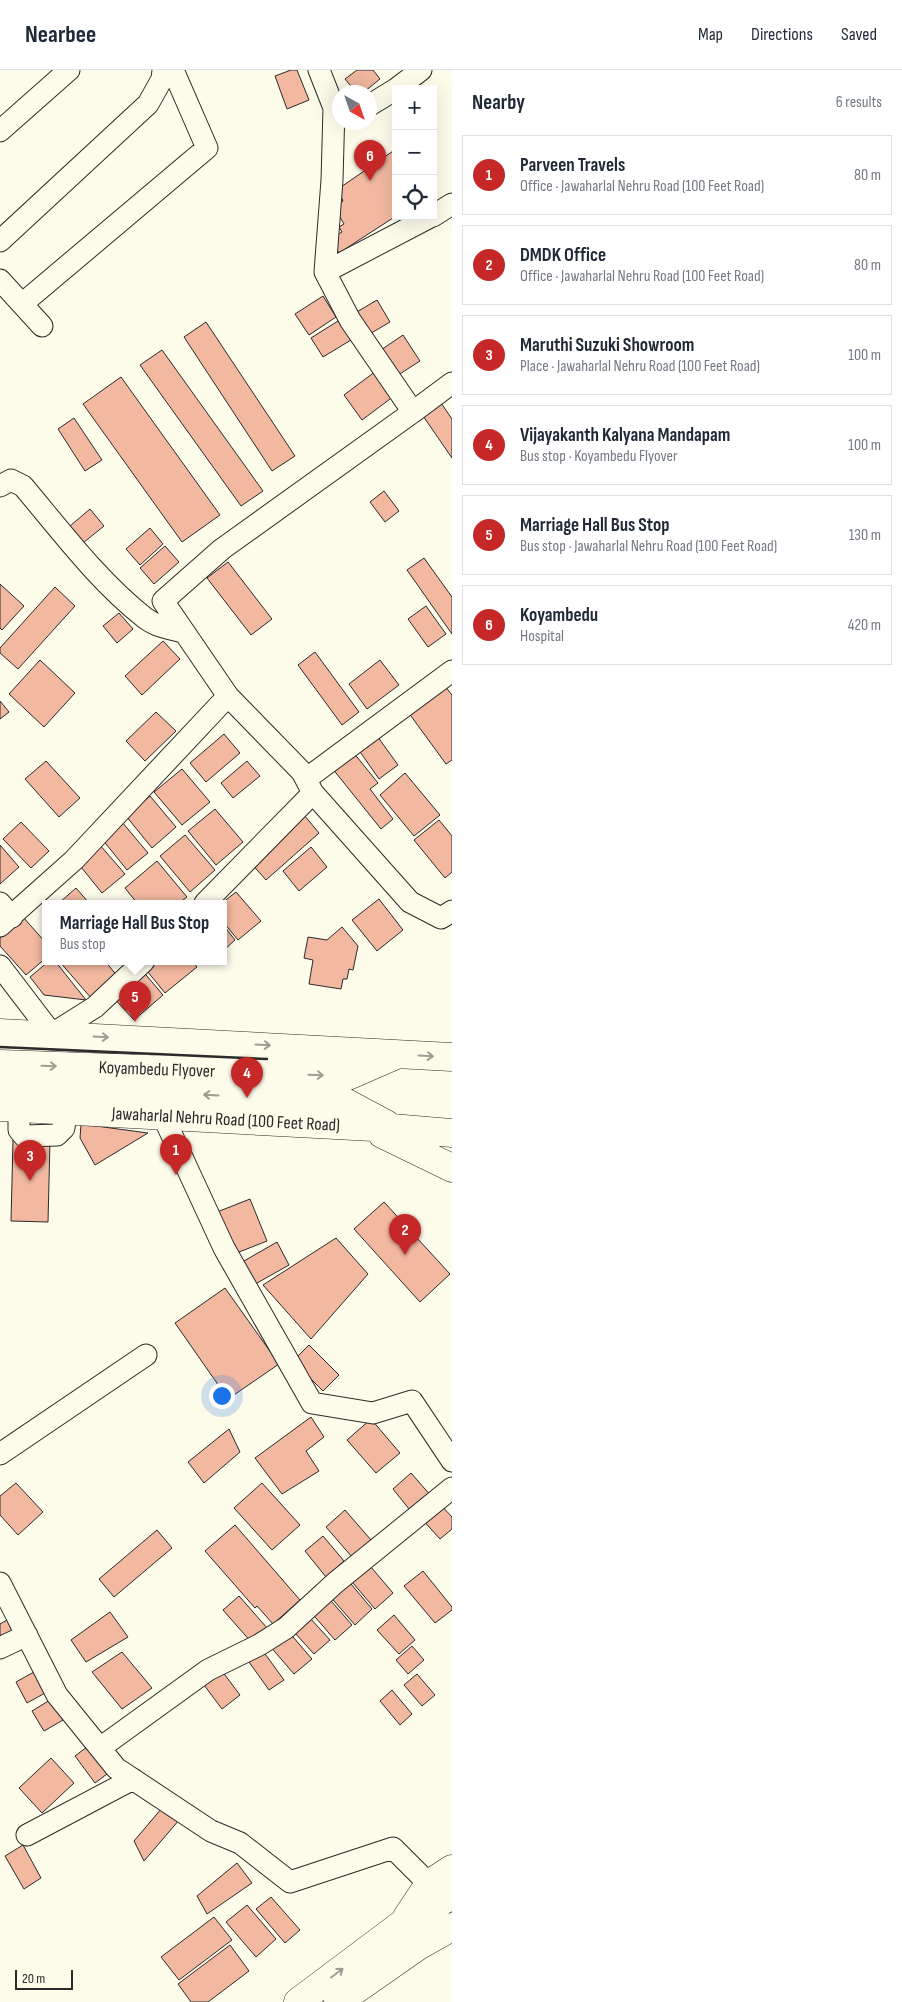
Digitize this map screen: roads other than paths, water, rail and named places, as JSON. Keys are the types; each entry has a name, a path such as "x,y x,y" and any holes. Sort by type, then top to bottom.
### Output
{"main road":[{"path":"0,1033 52,1034 452,1057"},
{"name":"Koyambedu Flyover","path":"0,1064 348,1076 399,1054"},
{"name":"Koyambedu Flyover","path":"0,1084 343,1101 392,1128"},
{"name":"Jawaharlal Nehru Road (100 Feet Road)","path":"9,1107 362,1126 452,1133"},
{"path":"362,1126 407,1145 452,1168"},
{"path":"298,2002 442,1892 452,1869"},
{"path":"338,2002 418,1946 452,1927"},
{"path":"418,1946 452,1942"}],"street":[{"path":"0,131 69,70"},
{"path":"0,242 148,104 162,79 163,70"},
{"path":"22,304 207,148 173,70"},
{"path":"319,70 332,103"},
{"path":"401,85 421,70"},
{"path":"377,101 392,91"},
{"path":"337,130 325,272 350,320 413,412"},
{"path":"437,213 452,204"},
{"path":"325,272 425,220"},
{"path":"0,280 42,326"},
{"path":"452,383 222,549 163,601 228,696 302,772 310,786 410,902 440,918 452,911"},
{"path":"0,486 11,480 23,486 86,562 146,618 160,626 184,632"},
{"path":"207,900 310,786 452,671"},
{"path":"4,916 74,860 228,696"},
{"path":"0,966 52,1034 94,1007 140,965"},
{"path":"162,1116 224,1248 312,1403 373,1413 412,1401 452,1461"},
{"path":"0,1454 146,1355"},
{"path":"100,1748 208,1670 259,1645 286,1628 335,1584 452,1488"},
{"path":"0,1583 57,1695 116,1768 211,1831 240,1842 290,1882 393,1848 442,1892"},
{"path":"0,1648 27,1635"},
{"path":"27,1835 133,1779"}],"place":[{"name":"Koyambedu","path":"370,181"},
{"name":"Marriage Hall Bus Stop","path":"135,1022"},
{"name":"Vijayakanth Kalyana Mandapam","path":"247,1098"},
{"name":"Parveen Travels","path":"176,1175"},
{"name":"Maruthi Suzuki Showroom","path":"30,1181"},
{"name":"DMDK Office","path":"405,1255"}]}
